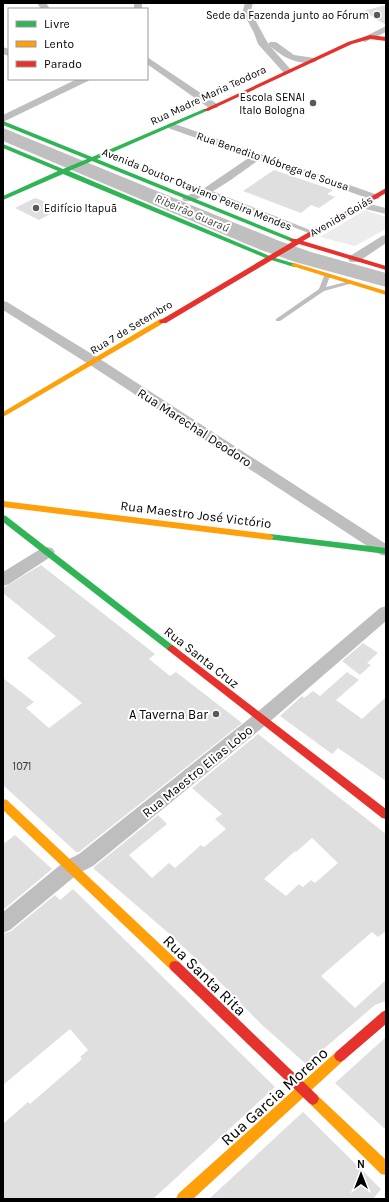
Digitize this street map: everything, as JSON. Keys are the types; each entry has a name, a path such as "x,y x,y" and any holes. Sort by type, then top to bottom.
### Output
{"street":[{"path":"249,3 247,10 248,14 259,33 263,44 287,71"},
{"path":"367,45 386,29"},
{"path":"259,33 282,54 312,60"},
{"name":"Rua Madre Maria Teodora","path":"65,170 172,126 287,71 350,43 367,45 376,36 386,39"},
{"path":"148,61 213,106"},
{"path":"3,119 82,80"},
{"name":"Avenida Doutor Otaviano Pereira Mendes","path":"3,123 89,161 188,199 292,245 386,268"},
{"name":"Rua Benedito Nóbrega de Sousa","path":"172,126 374,197"},
{"path":"3,146 273,256 327,276 386,293"},
{"path":"188,199 207,191 258,156"},
{"path":"3,198 65,170"},
{"name":"Avenida Goiás","path":"273,256 386,190"},
{"path":"361,205 386,211"},
{"path":"354,259 386,238"},
{"name":"Rua 7 de Setembro","path":"3,415 273,256"},
{"name":"Rua Marechal Deodoro","path":"3,305 95,362 386,551"},
{"name":"Rua Maestro José Victório","path":"3,504 386,551"},
{"name":"Rua Santa Cruz","path":"3,518 386,815"},
{"path":"3,580 46,552"},
{"name":"Rua Maestro Elias Lobo","path":"3,924 72,867 86,860 261,719 386,612"},
{"name":"Rua Santa Rita","path":"3,803 72,867 386,1169"},
{"name":"Rua Garcia Moreno","path":"183,1199 303,1089 386,1016"}],"lane":[{"path":"207,191 313,233"},
{"path":"322,290 327,276"},
{"path":"278,320 322,290 350,283"}],"shaded area":[{"path":"365,210 386,217 386,229 355,246 320,237"}],"building":[{"name":"Sede da Fazenda junto ao Fórum","path":"386,5 386,25 363,11"},
{"path":"274,170 333,190 327,194 335,197 319,208 311,205 301,213 243,191"},
{"name":"Edifício Itapuã","path":"35,198 58,210 39,220 15,208"},
{"path":"41,565 155,654 149,659 170,676 176,672 242,723 79,852 76,852 3,785 3,678 34,702 26,708 49,728 82,703 27,658 56,636 3,593 3,588"},
{"path":"363,643 378,653 367,663 371,665 360,675 342,661"},
{"path":"347,672 359,680 336,700 362,719 386,697 386,781 338,748 332,754 280,716 302,696 304,698 313,691 320,696"},
{"path":"258,734 386,834 386,931 378,937 372,932 321,976 355,1008 386,980 386,1001 375,1005 306,1064 261,1024 172,936 94,869 94,867 158,815 167,824 129,855 152,878 169,863 175,868 201,845 204,847 226,829 215,819 222,814 192,788","holes":["312,838 338,863 315,883 311,880 303,887 299,884 286,896 264,879"]},
{"path":"15,835 52,869 3,910 3,844"},
{"path":"73,889 275,1087 153,1199 3,1199 3,1124 28,1102 30,1104 82,1059 80,1057 88,1050 70,1029 3,1085 3,934 11,931 55,895 60,900"},
{"path":"386,1037 386,1130 335,1083"},
{"path":"303,1112 381,1189 373,1199 209,1199"}],"waterway":[{"name":"Ribeirão Guaraú","path":"3,134 269,245 303,257 386,280"}],"traffic: fast":[{"path":"3,198 206,110"},
{"path":"3,123 292,240"},
{"path":"3,146 270,258 294,265"},
{"path":"3,518 172,649"},
{"path":"270,537 386,551"}],"traffic: slow":[{"path":"294,265 386,293"},
{"path":"3,415 163,321"},
{"path":"3,504 270,537"},
{"path":"3,803 175,966"},
{"path":"183,1199 340,1056"},
{"path":"313,1099 386,1169"}],"traffic: jam":[{"path":"206,110 350,43 370,37 386,39"},
{"path":"163,321 386,190"},
{"path":"292,240 386,268"},
{"path":"172,649 386,815"},
{"path":"175,966 313,1099"},
{"path":"340,1056 386,1016"}],"place":[{"name":"Sede da Fazenda junto ao Fórum","path":"377,15"},
{"name":"Escola SENAI Italo Bologna","path":"313,103"},
{"name":"Edifício Itapuã","path":"36,208"},
{"name":"A Taverna Bar","path":"216,714"}]}
